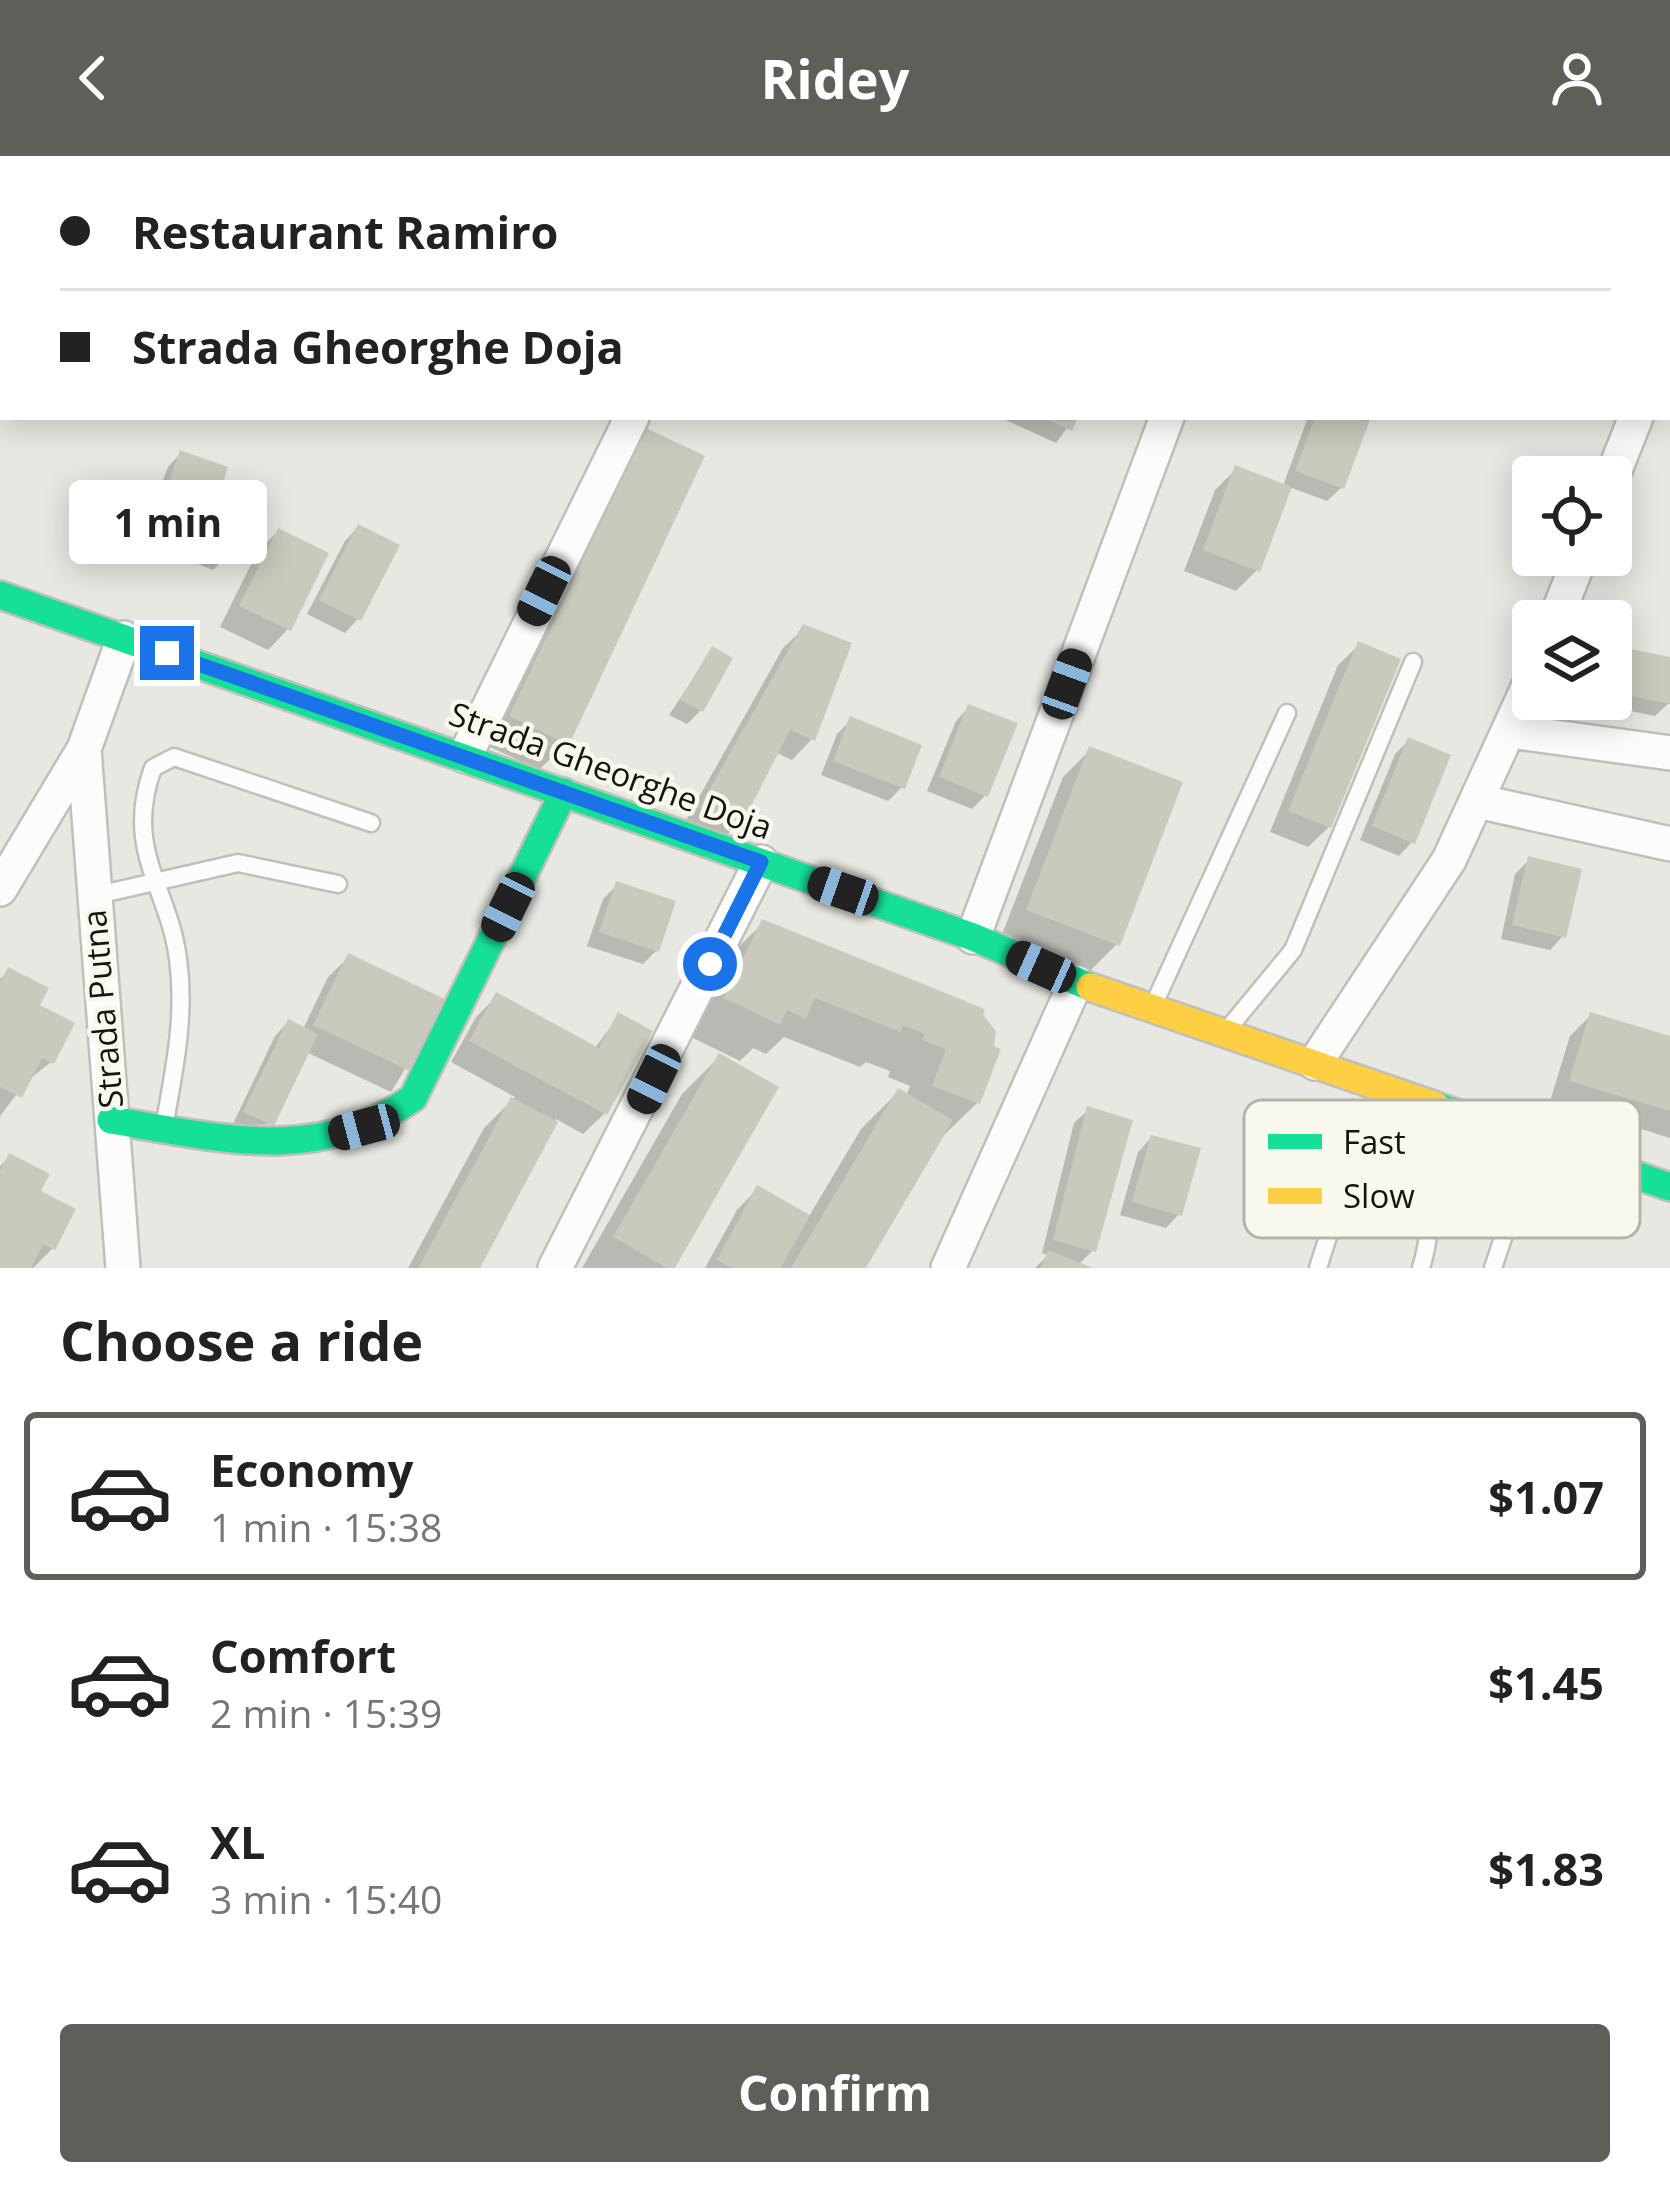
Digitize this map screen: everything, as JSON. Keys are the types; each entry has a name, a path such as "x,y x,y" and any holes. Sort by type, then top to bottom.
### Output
{"main road":[{"name":"Strada Gheorghe Doja","path":"0,595 973,937 1076,982 1227,1030 1417,1100"},
{"path":"111,1120 278,1143 388,1121 413,1098 564,792"},
{"name":"Strada Gheorghe Doja","path":"1640,1177 1670,1187"}],"street":[{"path":"465,756 631,420"},
{"path":"973,937 1166,420"},
{"path":"1621,456 1635,420"},
{"name":"Strada Putna","path":"0,889 84,749 124,638"},
{"path":"1315,1064 1449,860 1515,720"},
{"path":"1510,731 1670,753"},
{"name":"Strada Putna","path":"84,749 123,1268"},
{"path":"1477,801 1670,844"},
{"path":"555,1268 761,862"},
{"path":"948,1268 1076,982"}],"lane":[{"path":"1227,1030 1293,950 1413,662"},
{"path":"1153,1007 1287,713"},
{"path":"164,1128 181,1031 178,955 150,880 145,790 152,768 174,757 371,823"},
{"path":"92,896 238,863 338,884"},
{"path":"1318,1268 1328,1238"},
{"path":"1421,1268 1430,1238"},
{"path":"1493,1268 1503,1238"}],"building":[{"path":"1048,420 1077,420 1072,431"},
{"path":"1314,420 1370,420 1344,489 1295,471"},
{"path":"646,428 705,456 569,745 509,716"},
{"path":"180,450 228,467 224,480 254,491 229,558 199,547 216,502 168,484"},
{"path":"1235,465 1292,487 1260,572 1203,550"},
{"path":"120,482 152,495 130,552 97,540"},
{"path":"358,524 400,545 361,621 319,600"},
{"path":"278,528 329,553 291,631 239,606"},
{"path":"803,624 852,643 815,741 790,730 741,826 699,808"},
{"path":"1358,641 1401,659 1331,828 1288,811"},
{"path":"712,646 733,658 703,712 680,700"},
{"path":"1632,649 1670,657 1670,704 1632,696"},
{"path":"968,704 1018,723 988,797 939,777"},
{"path":"850,716 922,745 905,789 833,761"},
{"path":"1408,737 1451,755 1415,844 1372,826"},
{"path":"1089,746 1183,782 1120,946 1026,910"},
{"path":"1528,856 1582,869 1566,938 1512,925"},
{"path":"616,881 676,901 659,952 599,932"},
{"path":"762,919 985,1009 983,1015 996,1031 994,1046 1001,1049 980,1104 932,1086 946,1049 923,1040 925,1034 903,1025 900,1032 815,998 806,1019 787,1010 780,1025 724,998"},
{"path":"348,953 449,1001 414,1073 313,1025"},
{"path":"8,967 49,988 40,1005 75,1023 54,1064 42,1058 22,1098 0,1087 0,983"},
{"path":"496,992 599,1048 618,1012 653,1031 607,1115 469,1041"},
{"path":"1590,1012 1670,1036 1670,1111 1569,1081"},
{"path":"288,1019 318,1034 274,1126 243,1112"},
{"path":"719,1053 779,1087 675,1268 667,1268 613,1237"},
{"path":"898,1088 953,1120 866,1268 791,1268"},
{"path":"511,1097 558,1122 480,1268 418,1268"},
{"path":"1087,1106 1133,1120 1096,1252 1053,1240"},
{"path":"1151,1135 1201,1148 1182,1216 1132,1202"},
{"path":"9,1153 50,1174 41,1191 76,1209 55,1250 43,1244 31,1268 0,1268 0,1171"},
{"path":"757,1185 810,1215 781,1268 732,1268 717,1260"},
{"path":"1048,1250 1093,1268 1041,1268"}],"traffic: fast":[{"path":"0,595 973,937 1090,987"},
{"path":"111,1120 229,1139 304,1139 377,1119 413,1098 564,792"},
{"path":"1640,1177 1670,1187"}],"traffic: slow":[{"path":"1090,987 1419,1100"}],"route":[{"path":"167,653 761,862 710,964"}]}
